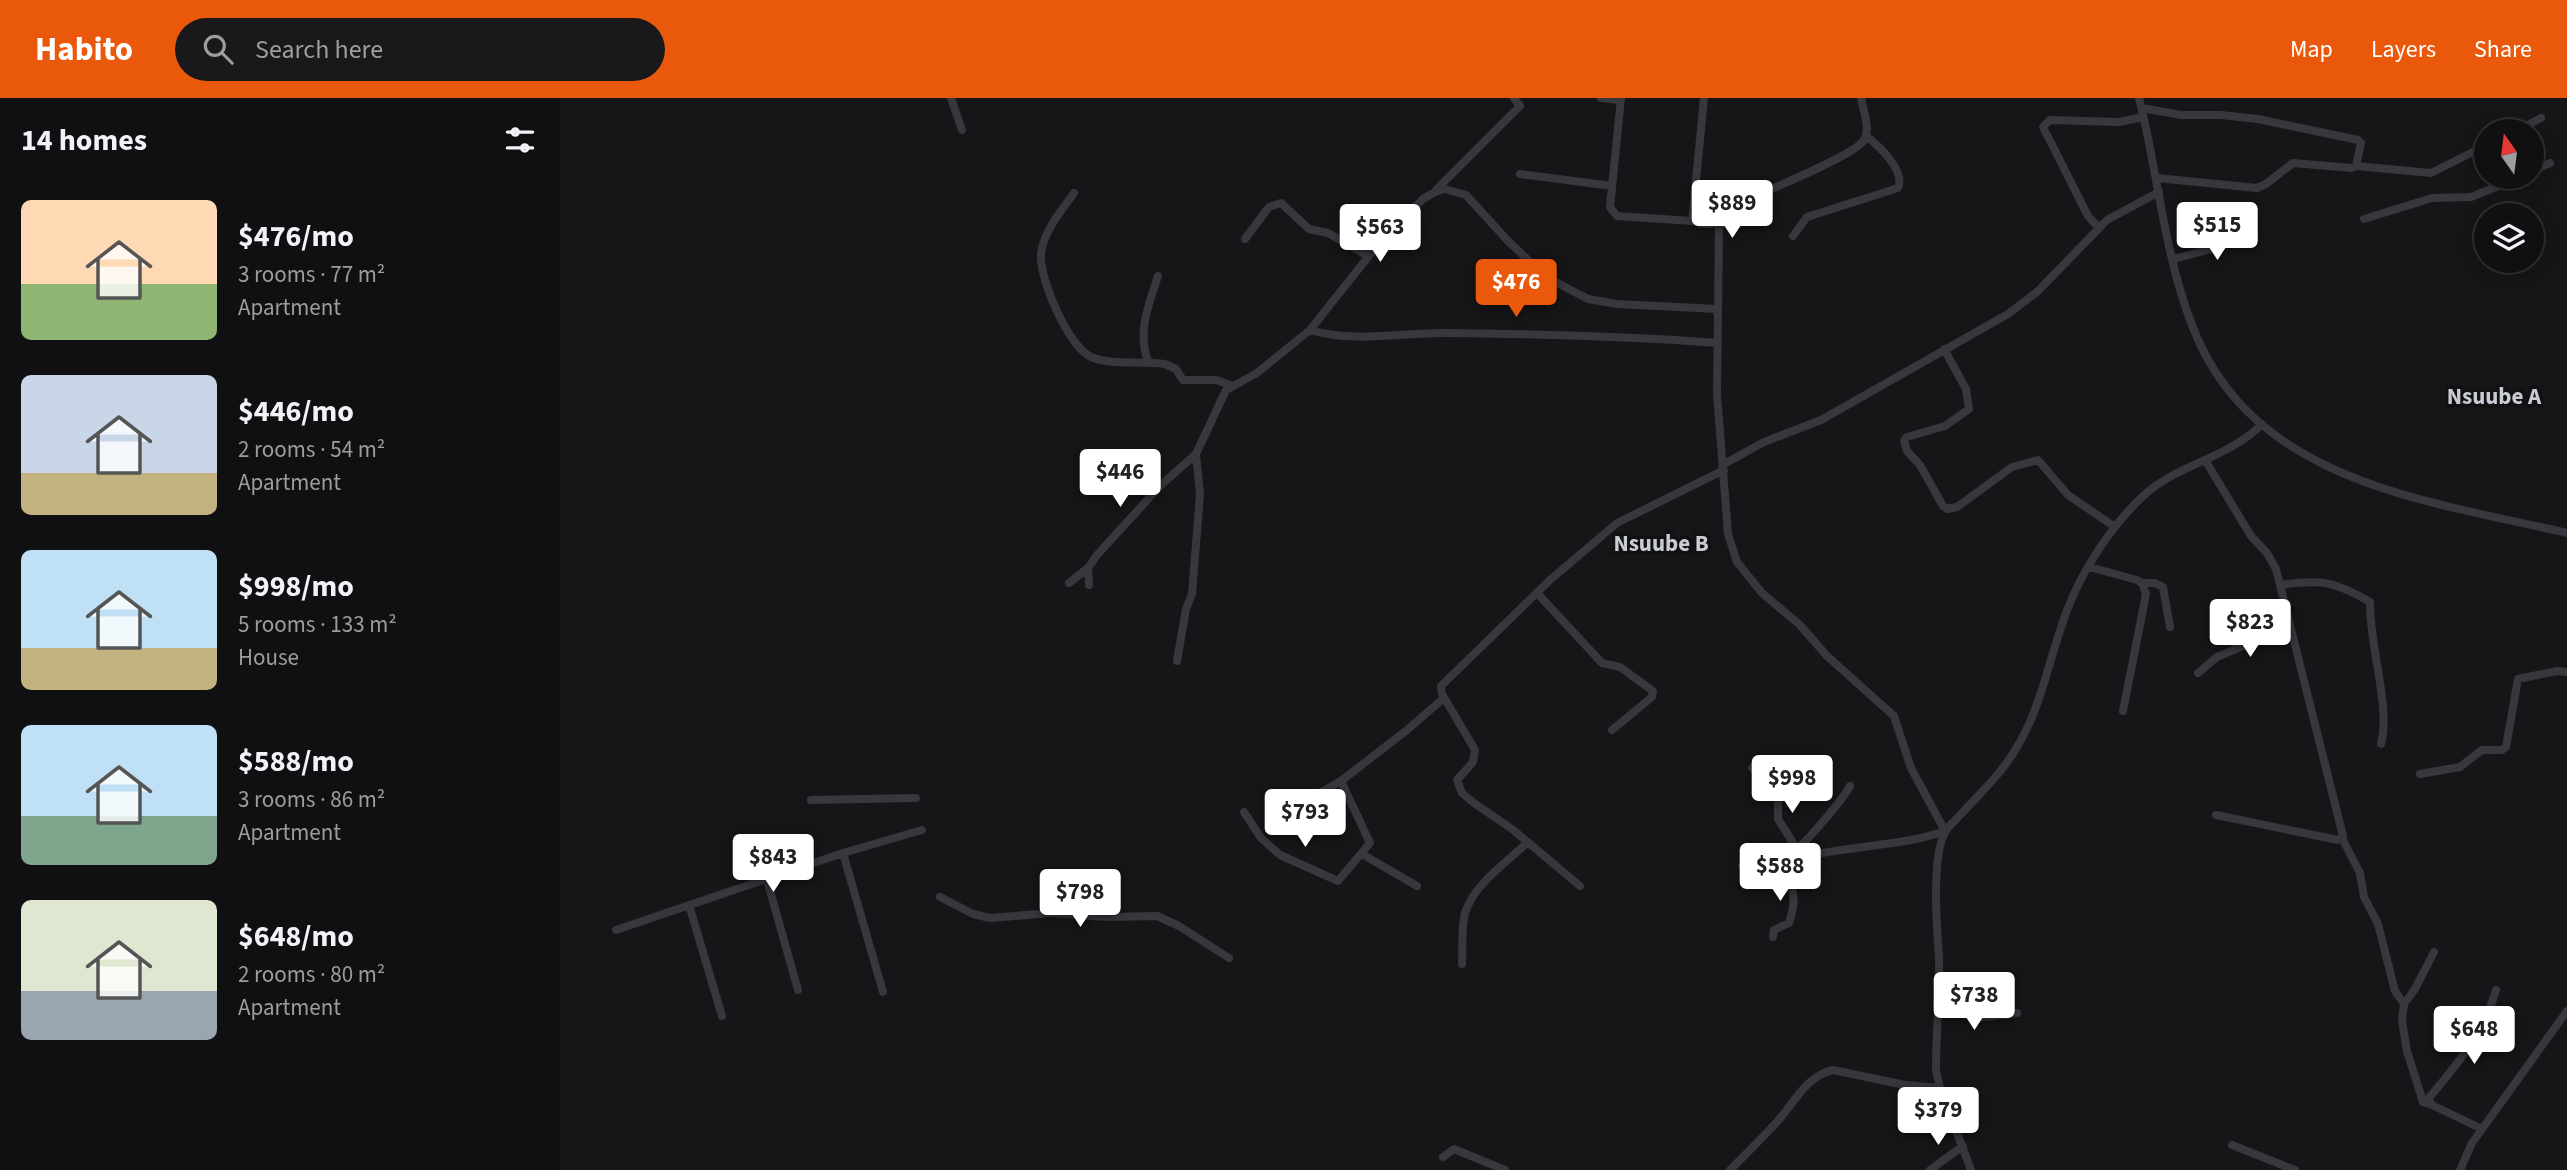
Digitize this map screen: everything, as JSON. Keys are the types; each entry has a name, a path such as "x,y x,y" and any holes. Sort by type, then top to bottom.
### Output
{"street":[{"path":"951,98 962,130"},
{"path":"1435,192 1520,106 1514,98"},
{"path":"1601,98 1620,99 1610,207 1617,216 1720,224"},
{"path":"1692,221 1704,98"},
{"path":"1861,98 1866,135 1861,145 1739,203 1728,210 1720,224 1717,394 1728,534 1737,562 1762,593 1800,625 1827,656 1894,716 1911,768 1945,831 1936,896 1939,961 1936,1070 1971,1170"},
{"path":"2139,98 2191,325 2222,384 2239,404 2310,459 2370,485 2567,533"},
{"path":"2099,228 2088,216 2043,127 2050,120 2119,122 2143,112 2258,119 2358,140 2361,146 2356,166"},
{"path":"1793,236 1807,217 1898,188 1900,178 1884,152 1866,135"},
{"path":"2157,178 2251,188 2266,184 2293,163 2431,173 2474,152"},
{"path":"2544,166 2550,163"},
{"path":"1520,174 1612,186"},
{"path":"1069,583 1088,568 1160,486 1195,454 1222,394 1230,386 1257,373 1310,330 1368,256 1423,199 1435,192 1445,189 1466,195 1508,242 1546,277 1588,299 1617,304 1717,309"},
{"path":"2364,219 2431,198 2471,197 2491,189"},
{"path":"1580,886 1528,842 1474,803 1458,786 1457,780 1473,762 1475,750 1444,698 1441,689 1443,683 1484,647 1537,593 1625,517 1724,467 1764,442 1821,420 2022,304 2065,265 2099,228 2118,214 2160,192"},
{"path":"1074,193 1051,225 1041,254 1053,308 1081,349 1091,356 1166,364 1175,369 1183,380 1222,381 1230,386"},
{"path":"1245,239 1269,207 1280,203 1309,229 1328,233 1368,256"},
{"path":"2174,259 2254,237"},
{"path":"1148,361 1143,348 1144,324 1157,276"},
{"path":"1310,330 1327,335 1373,337 1428,333 1560,333 1717,343"},
{"path":"1944,349 1966,389 1969,409 1945,426 1907,437 1904,441 1906,451 1920,465 1944,506 1947,509 1957,507 2012,467 2038,460 2068,495 2115,527"},
{"path":"1742,866 1787,862 1878,845 1916,841 1945,831 2002,770 2017,748 2040,699 2069,605 2115,527 2150,491 2168,478 2241,443 2262,424"},
{"path":"1177,661 1186,609 1192,594 1200,494 1195,454"},
{"path":"2205,460 2251,536 2272,561 2343,831 2342,838 2360,873 2364,897 2378,924 2395,991 2403,1004"},
{"path":"2090,566 2163,587 2170,627"},
{"path":"1088,568 1089,585"},
{"path":"2280,585 2326,582 2342,586 2370,602 2370,628 2386,727 2381,744"},
{"path":"2123,711 2146,601 2142,583"},
{"path":"1537,593 1602,663 1620,667 1653,691 1652,697 1612,730"},
{"path":"2197,673 2217,657 2290,626"},
{"path":"2420,774 2460,767 2482,750 2501,750 2506,747 2518,679 2557,671 2567,672"},
{"path":"1318,794 1341,782 1444,698"},
{"path":"1752,768 1778,794 1778,819 1797,849"},
{"path":"1244,812 1261,838 1280,855 1338,881 1370,843 1341,782"},
{"path":"1787,862 1797,849 1811,838 1834,806 1847,794 1850,786"},
{"path":"811,800 916,798"},
{"path":"2216,816 2334,839 2342,838"},
{"path":"616,930 843,853 922,830"},
{"path":"1462,964 1464,921 1469,904 1488,880 1528,842"},
{"path":"843,853 883,992"},
{"path":"1362,854 1417,886"},
{"path":"1773,937 1774,930 1789,923 1793,912 1794,887 1787,862"},
{"path":"767,880 798,990"},
{"path":"940,897 973,914 990,918 1051,913 1105,917 1157,916 1229,958"},
{"path":"689,905 722,1016"},
{"path":"2434,952 2403,1004 2402,1021 2407,1051 2423,1102 2483,1129"},
{"path":"2431,1104 2430,1096 2463,1056 2489,1015 2496,990"},
{"path":"1937,1005 1977,1018 2017,1013"},
{"path":"2460,1170 2472,1143 2567,1011"},
{"path":"1730,1170 1779,1120 1808,1083 1826,1071 1833,1070 1905,1085 1940,1087"},
{"path":"2232,1145 2295,1170"},
{"path":"1930,1170 1963,1146"},
{"path":"1443,1157 1454,1149 1505,1170"}],"district":[{"name":"Nsuube A","path":"2494,396"},
{"name":"Nsuube B","path":"1661,543"}]}
